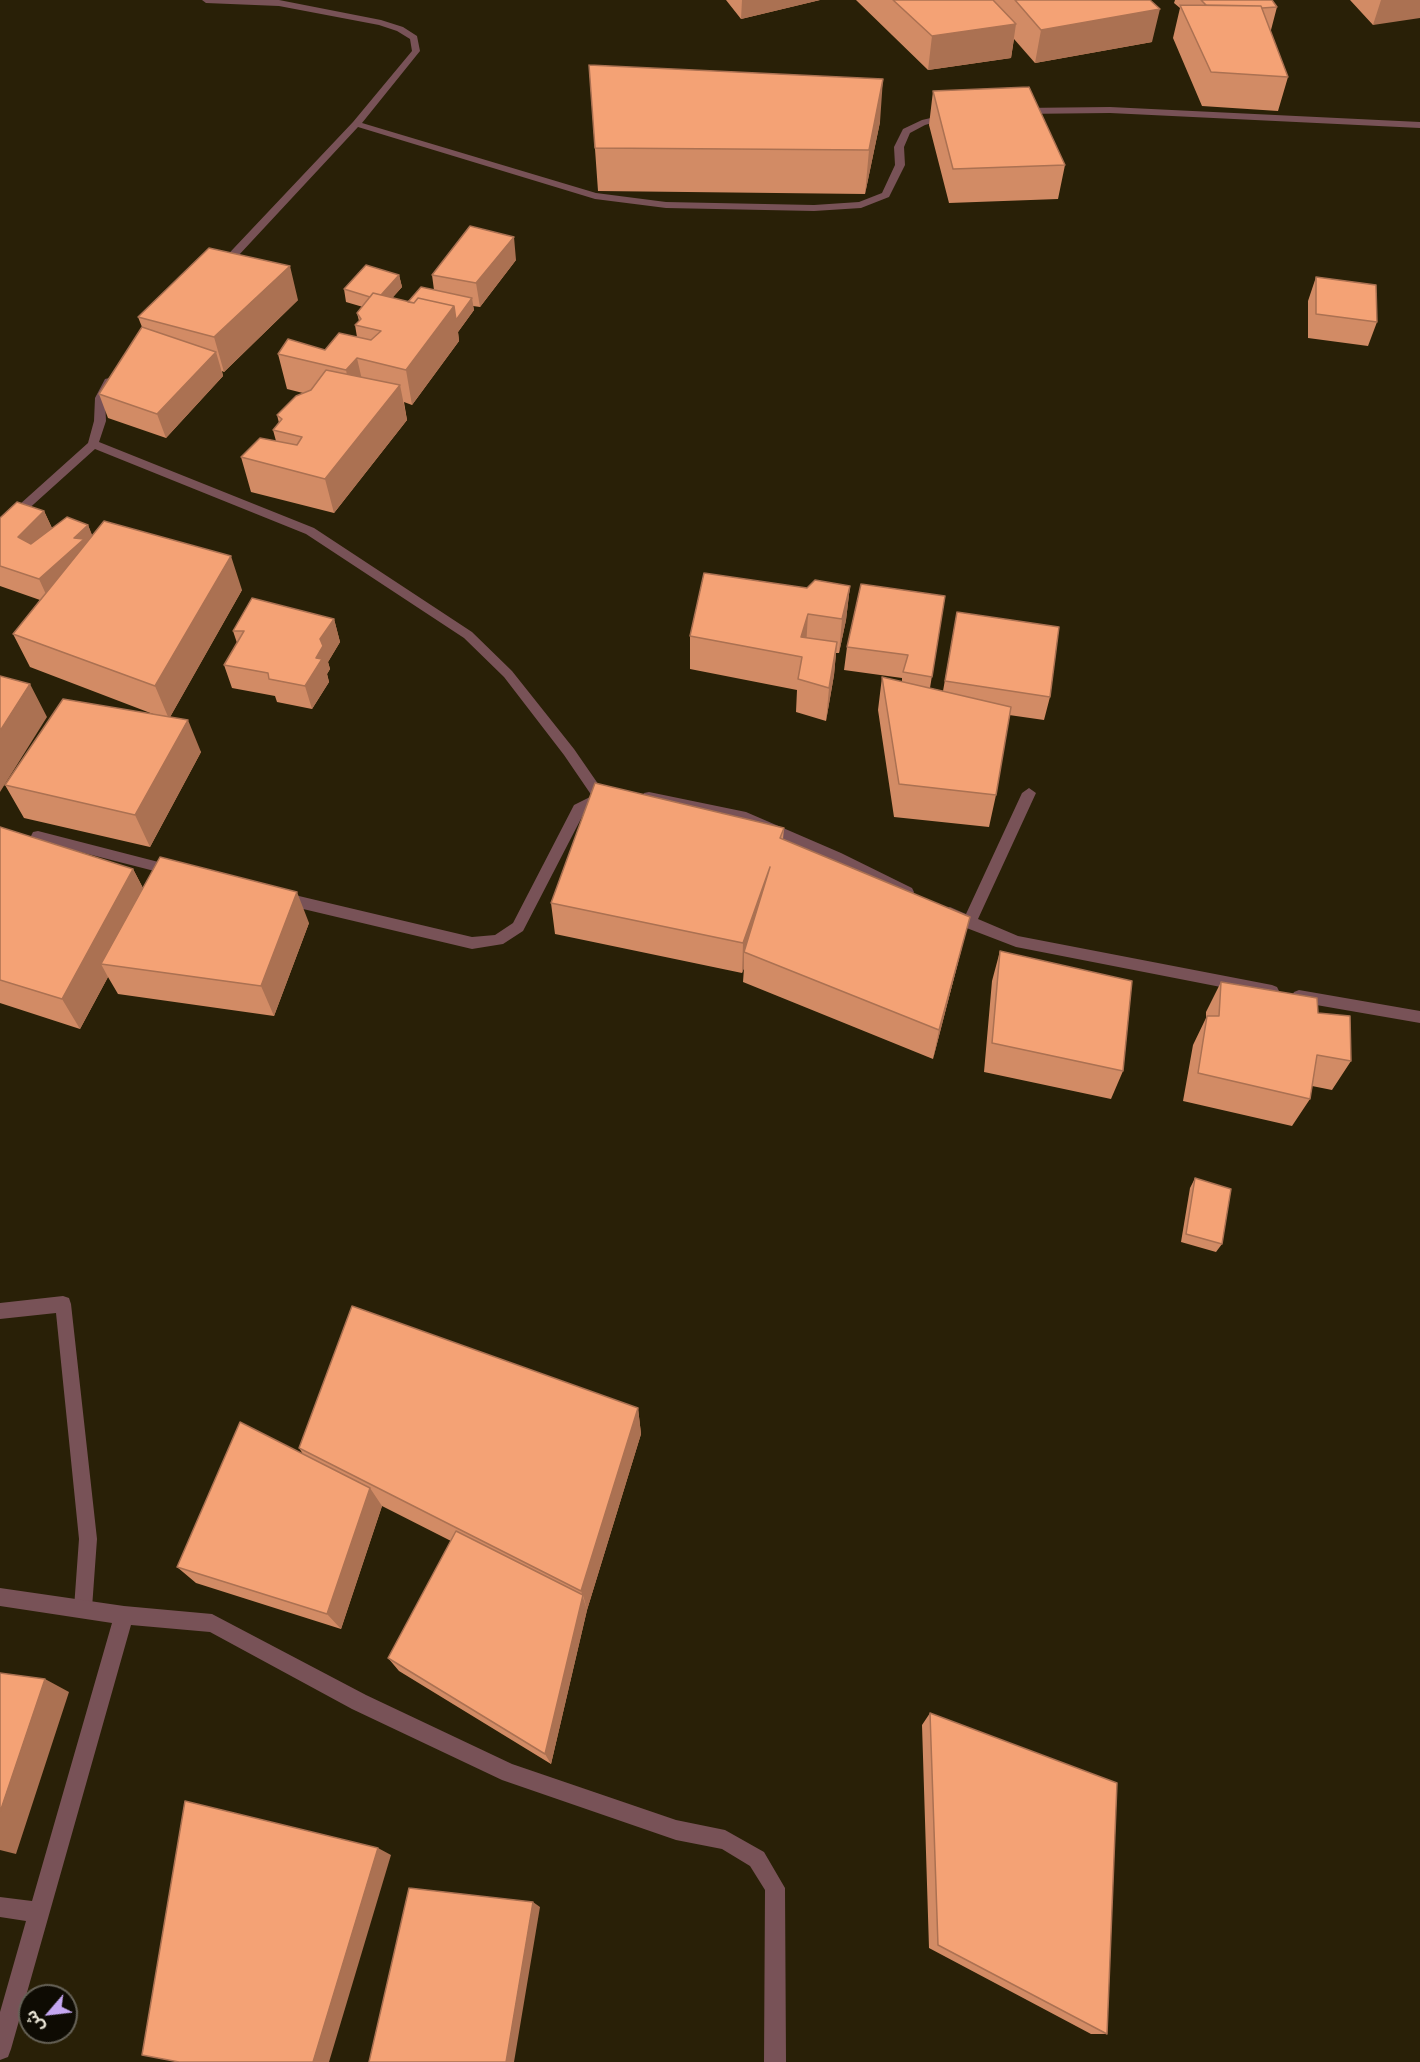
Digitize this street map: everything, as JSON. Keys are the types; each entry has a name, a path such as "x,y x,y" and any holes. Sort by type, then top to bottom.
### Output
{"street":[{"path":"206,0 279,3 381,23 400,28 414,38 416,51 356,124 209,280"},
{"path":"1005,112 1110,110 1420,125"},
{"path":"356,124 595,196 666,205 814,208 861,205 886,195 900,165 899,147 906,131 922,123 962,116"},
{"path":"0,528 93,444 100,421 100,398 108,382 116,374"},
{"path":"93,444 310,531 468,635 508,674 569,752 600,797"},
{"path":"266,894 472,943 498,940 518,927 579,809 600,797 628,792 741,816 836,857 918,898"},
{"path":"969,923 1029,793"},
{"path":"38,836 186,874"},
{"path":"939,908 969,923 1016,941 1274,992 1420,1017"},
{"path":"0,1311 63,1304 88,1539 83,1608"},
{"path":"0,1597 212,1623 359,1702 509,1773 676,1830 725,1839 757,1859 775,1888 776,2062"},
{"path":"0,2049 41,1912 124,1614"},
{"path":"0,1907 41,1912"}],"building":[{"path":"893,0 993,0 1016,24 932,36"},
{"path":"1015,0 1150,0 1160,9 1041,30"},
{"path":"1201,0 1272,0 1277,7 1206,5"},
{"path":"1180,5 1261,6 1288,77 1211,72"},
{"path":"589,65 883,79 869,150 595,148"},
{"path":"1029,87 1065,165 953,169 933,91"},
{"path":"470,226 514,237 476,283 432,275"},
{"path":"209,248 290,266 214,337 138,317"},
{"path":"366,265 399,275 381,295 373,293 370,297 344,289"},
{"path":"1316,277 1376,285 1377,322 1316,314"},
{"path":"421,287 472,298 456,320 454,306 418,298 414,303 408,302"},
{"path":"373,293 414,303 418,298 454,306 406,370 357,358 346,370 278,354 288,339 325,350 339,333 371,340 381,331 355,325 361,319 357,313"},
{"path":"142,327 216,352 157,414 99,394"},
{"path":"326,370 400,385 325,479 241,457 260,438 297,445 302,437 273,430 282,419 277,415 296,396 311,390"},
{"path":"17,502 44,511 18,537 31,544 67,517 88,525 74,538 84,539 39,579 0,566 0,518"},
{"path":"104,521 231,556 155,686 13,634"},
{"path":"704,573 807,588 815,580 850,586 842,619 808,614 801,637 837,642 829,688 798,679 802,657 690,636"},
{"path":"861,584 945,596 932,677 903,672 908,655 847,647"},
{"path":"252,598 334,619 320,639 323,646 316,658 322,659 305,686 269,679 268,673 224,665 244,631 233,631"},
{"path":"957,612 1059,627 1050,697 945,681"},
{"path":"0,676 30,684 0,731"},
{"path":"882,677 1011,707 996,795 899,784"},
{"path":"63,699 188,720 135,815 5,785"},
{"path":"595,783 784,828 780,838 970,917 939,1030 744,952 770,867 743,943 551,903"},
{"path":"0,827 133,869 62,999 0,980"},
{"path":"160,857 297,892 261,986 101,964"},
{"path":"1000,951 1132,981 1123,1071 992,1043"},
{"path":"1221,982 1317,998 1318,1013 1350,1016 1351,1061 1317,1055 1310,1099 1198,1073 1207,1016 1219,1016"},
{"path":"1195,1178 1231,1189 1222,1244 1186,1234"},
{"path":"352,1306 638,1408 581,1591 299,1448"},
{"path":"240,1422 370,1488 327,1614 177,1567"},
{"path":"456,1531 583,1595 545,1754 388,1658"},
{"path":"0,1673 45,1679 0,1812"},
{"path":"930,1713 1117,1783 1107,2034 938,1945"},
{"path":"185,1801 378,1848 313,2062 179,2062 142,2055"},
{"path":"409,1888 533,1902 506,2062 369,2062"}]}
